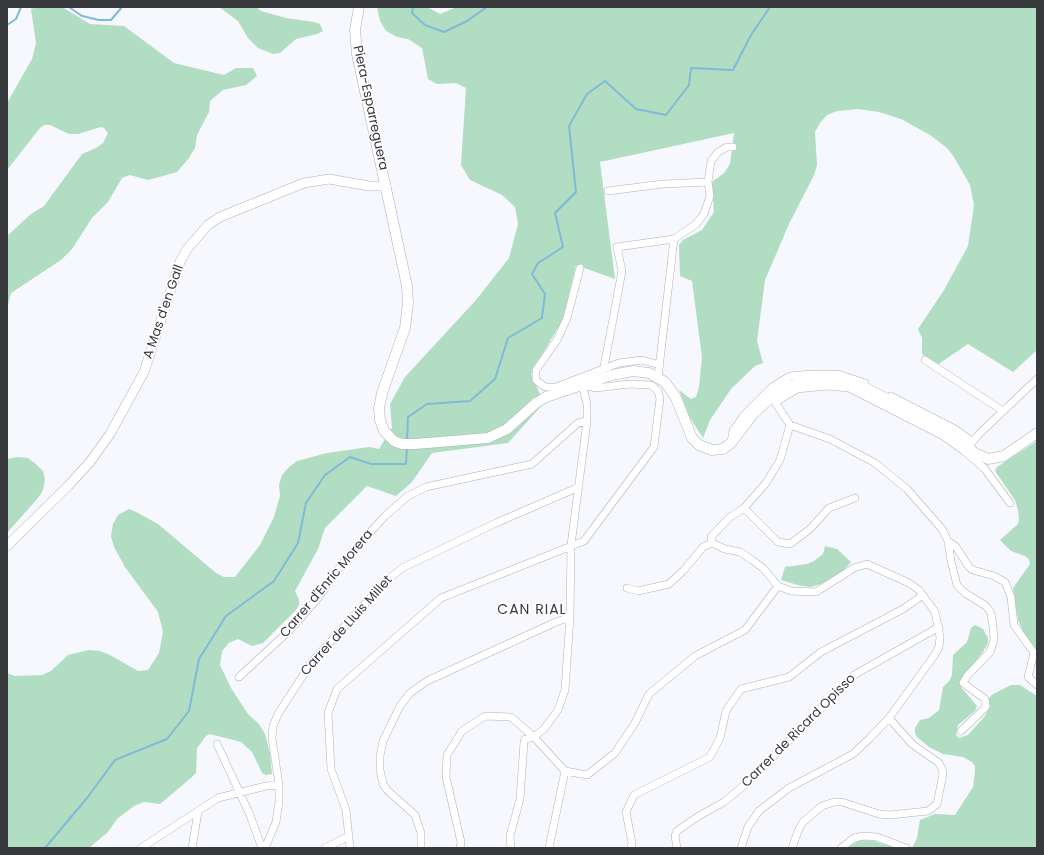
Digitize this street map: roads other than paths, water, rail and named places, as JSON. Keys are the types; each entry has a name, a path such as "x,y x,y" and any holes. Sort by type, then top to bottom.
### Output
{"main road":[{"name":"Piera-Esparreguera","path":"359,7 355,30 357,54 406,280 408,298 405,328 380,401 380,420 388,436 398,442 406,444 488,438 507,429 541,400 582,384 627,372 642,372 658,377"},
{"path":"658,377 671,388 688,432 696,443 704,448 716,451 724,449 731,443 754,413 774,399 783,388 805,381 831,380 851,382 864,387 971,444 985,463 1004,456 1037,433"}],"street":[{"path":"604,367 622,271 617,247 674,239 696,224 704,214 710,196 708,182 711,161 718,152 727,147 733,147"},
{"name":"A Mas d'en Gall","path":"7,546 68,486 90,462 110,434 144,372 180,262 187,249 208,225 220,217 304,183 329,179 350,181 369,186 386,186"},
{"path":"608,191 663,184 708,182"},
{"path":"658,377 674,239"},
{"path":"580,268 567,318 557,340 536,370 536,380 545,387 556,387 604,367 619,363 642,360 660,365"},
{"path":"925,360 1003,412"},
{"path":"731,443 733,431 744,415 772,387 790,376 838,374 856,379 955,430 971,444 1037,379"},
{"path":"350,848 346,810 330,769 328,713 336,689 440,598 571,545 584,541 654,447 660,399 658,391 651,385 644,383 596,388 582,384 587,404 587,421 571,545 570,617 565,690 561,703 544,729 531,734 525,739 520,799 510,836 511,848"},
{"path":"961,731 986,707 985,699 966,687 963,683 967,676 990,652 994,640 991,613 986,606 965,593 957,584 948,541 942,529 907,489 875,463 830,439 790,425 774,399 797,389 827,386 849,388 943,436 985,463 1010,503"},
{"name":"Carrer d'Enric Morera","path":"240,676 290,630 318,598 344,561 385,516 408,496 426,486 532,464 578,423 587,421"},
{"path":"712,543 711,537 717,530 730,517 744,508 766,483 780,460 790,425"},
{"name":"Carrer de Lluis Millet","path":"265,848 278,812 279,785 272,732 274,720 311,663 385,582 409,564 496,523 579,487"},
{"path":"744,508 778,542 790,544 810,529 829,508 855,498"},
{"path":"948,541 956,547 973,570 1000,578 1008,587 1014,625 1034,653 1028,677 1037,685"},
{"path":"627,588 638,591 669,584 683,571 703,547 712,543 725,549 740,552 763,568 778,586 791,591 816,592 854,568 866,564 909,583 923,595 935,612 940,637 938,651 889,718 853,754 789,788 759,811 748,827 741,848"},
{"path":"460,848 461,842 446,777 447,755 462,731 485,716 512,717 531,734 565,771 587,775 616,753 635,723 649,694 695,656 745,630 778,586"},
{"path":"630,848 632,843 626,812 634,795 710,757 720,738 726,712 741,689 789,676 821,652 903,609 923,595"},
{"path":"421,848 421,833 415,815 387,790 383,784 380,770 380,756 383,741 400,706 410,693 427,681 570,617"},
{"name":"Carrer de Ricard Opisso","path":"677,848 675,836 677,831 697,817 724,802 747,783 854,675 939,627"},
{"path":"792,848 803,822 822,806 834,802 842,802 879,814 890,815 928,811 937,804 940,794 942,768 939,763 912,744 889,718"},
{"path":"217,744 250,815 262,848"},
{"path":"550,848 565,771"},
{"path":"141,848 218,798 240,792 279,785"},
{"path":"192,848 198,812"},
{"path":"325,848 349,836"},
{"path":"840,848 854,838 864,836 877,837 906,848"}],"waterway":[{"path":"7,25 16,19 21,7"},
{"path":"69,7 82,16 99,20 111,20 122,7"},
{"path":"413,7 412,13 425,25 444,32 467,21 487,7"},
{"path":"407,440 408,417 427,404 470,401 495,379 508,338 542,318 545,294 532,274 538,263 563,247 555,213 576,192 569,126 587,94 605,81 636,109 666,115 689,85 691,68 733,70 751,35 770,7"},
{"path":"45,848 87,798 115,760 167,739 189,711 199,659 226,616 274,581 298,543 306,503 325,475 350,457 371,464 406,464 407,447"}],"district":[{"name":"CAN RIAL","path":"532,610"}]}
